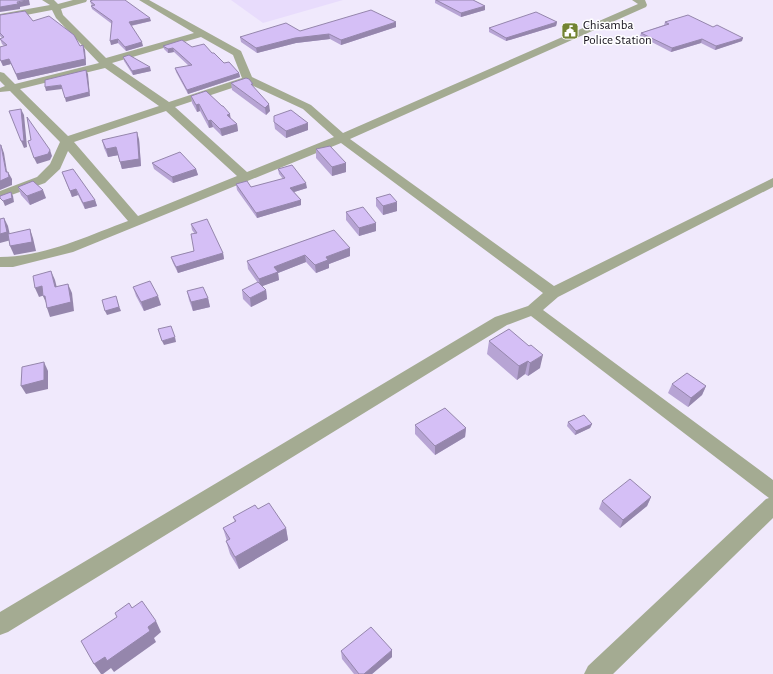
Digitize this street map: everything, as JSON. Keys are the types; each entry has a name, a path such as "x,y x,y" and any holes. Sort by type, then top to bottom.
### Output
{"street":[{"path":"46,0 52,1 59,16 106,63 167,106 244,176"},
{"path":"0,16 56,7 83,0"},
{"path":"143,0 237,53 248,79 307,107 342,138 553,294"},
{"path":"0,262 13,262 68,249 244,176 342,138 643,5 642,2 636,0"},
{"path":"0,91 106,63 203,34"},
{"path":"0,75 66,141 136,222"},
{"path":"0,195 41,180 56,166 66,141 248,79"},
{"path":"0,624 501,321 533,310 553,294 773,182"},
{"path":"533,310 773,491"},
{"path":"596,674 773,505"}],"shaded area":[{"path":"231,0 343,0 263,23"}],"building":[{"path":"0,0 27,0 17,2 18,4 0,7"},
{"path":"125,0 150,18 129,22 142,42 125,47 118,39 110,41 112,21 91,6 95,5 90,1"},
{"path":"436,0 473,0 485,6 461,13"},
{"path":"371,10 396,22 341,40 329,34 295,38 256,48 240,37 286,23 300,31"},
{"path":"25,11 33,21 49,16 74,35 80,46 83,45 85,59 16,74 9,59 1,61 0,59 0,47 7,45 0,39 4,37 0,33 0,15"},
{"path":"536,12 557,22 506,38 489,28"},
{"path":"688,15 713,27 717,25 743,38 716,46 702,39 672,48 641,33 669,24 665,22"},
{"path":"182,40 192,47 204,44 224,63 229,62 239,73 187,90 175,68 192,65 173,48 168,49 163,46"},
{"path":"129,55 150,67 132,71 123,57"},
{"path":"86,70 89,92 65,98 61,85 45,87 45,80"},
{"path":"246,78 249,79 253,84 251,84 269,104 265,108 231,83"},
{"path":"206,91 223,106 230,114 227,115 237,124 220,129 211,120 208,121 199,104 196,105 191,96"},
{"path":"21,109 24,141 21,141 9,111"},
{"path":"291,110 308,123 286,131 274,122 274,116"},
{"path":"27,117 50,150 48,154 34,158 28,141 31,140"},
{"path":"137,132 139,159 120,162 116,147 106,149 102,140"},
{"path":"0,145 6,172 8,172 9,177 0,181"},
{"path":"330,146 346,163 332,167 316,149"},
{"path":"180,152 196,169 172,177 152,163"},
{"path":"292,165 306,183 290,188 301,200 256,213 236,184 247,181 251,187 285,178 278,169"},
{"path":"73,169 95,200 83,203 76,189 70,191 62,172"},
{"path":"33,181 43,190 27,196 18,187"},
{"path":"11,192 12,198 3,201 0,198 0,196"},
{"path":"390,194 397,202 383,206 376,198"},
{"path":"363,207 376,223 359,228 346,212"},
{"path":"4,218 7,232 0,234 0,219"},
{"path":"207,219 223,253 176,267 171,257 194,251 191,234 197,233 191,224"},
{"path":"30,229 32,242 10,246 8,234"},
{"path":"334,230 350,248 326,257 328,260 315,265 305,255 274,267 278,272 259,279 247,261"},
{"path":"51,271 55,287 68,284 71,302 47,308 45,296 43,296 42,286 35,288 33,276"},
{"path":"150,281 158,296 141,302 133,287"},
{"path":"258,282 266,290 250,298 242,290"},
{"path":"203,287 208,298 191,302 187,291"},
{"path":"116,296 119,307 105,311 102,300"},
{"path":"171,326 175,337 162,341 158,329"},
{"path":"509,329 529,346 531,345 543,355 530,363 528,361 519,366 489,341"},
{"path":"44,362 44,380 21,386 22,367"},
{"path":"687,373 706,386 691,398 672,384"},
{"path":"445,408 466,428 435,446 415,425"},
{"path":"584,415 592,424 576,431 568,422"},
{"path":"630,479 651,497 623,520 602,501"},
{"path":"269,503 286,528 235,557 226,541 230,539 223,528 236,521 233,517 255,505 258,509"},
{"path":"142,601 156,621 148,627 150,631 107,661 105,657 94,664 81,641 117,617 115,613 129,603 132,608"},
{"path":"371,627 392,650 364,674 359,674 341,651"}],"place":[{"name":"Chisamba Police Station","path":"570,31"}]}
